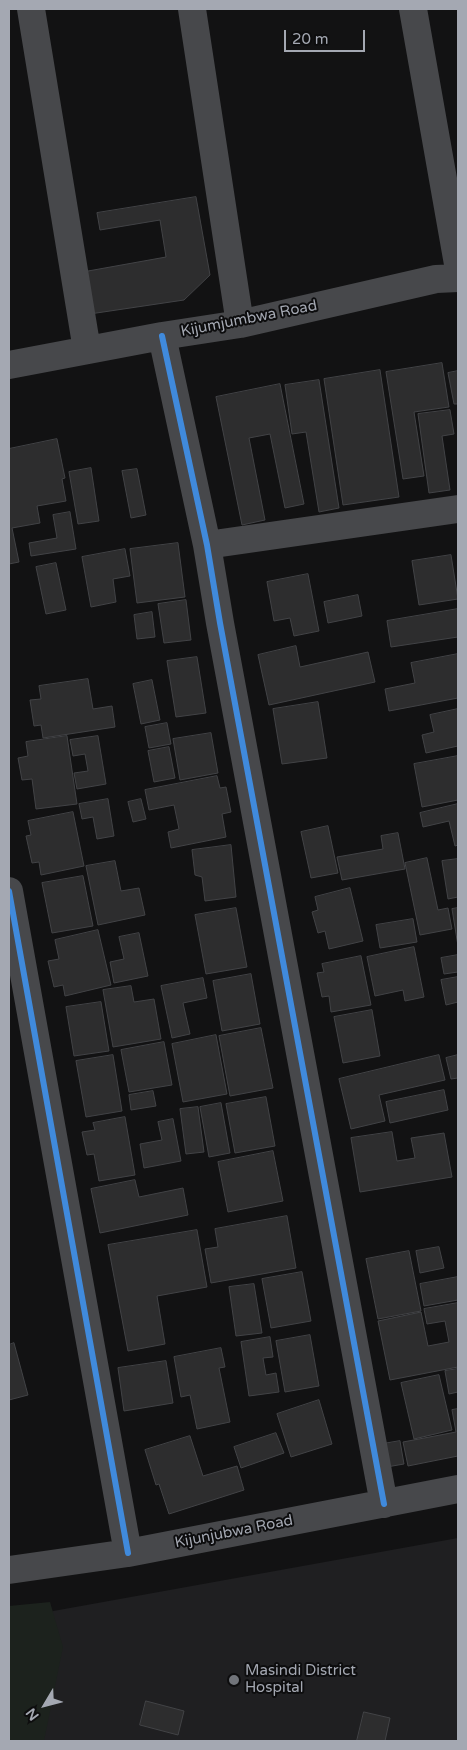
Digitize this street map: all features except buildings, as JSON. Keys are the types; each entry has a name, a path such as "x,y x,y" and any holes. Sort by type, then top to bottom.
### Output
{"street":[{"path":"31,9 87,350"},
{"path":"192,9 240,324"},
{"path":"413,9 458,264"},
{"name":"Kijumjumbwa Road","path":"9,365 162,336 240,324 436,279 458,278"},
{"path":"162,336 207,545 384,1504"},
{"path":"207,545 458,509"},
{"path":"9,891 128,1553"},
{"name":"Kijunjubwa Road","path":"9,1570 128,1553 458,1489"}],"shaded area":[{"name":"Masindi District Hospital","path":"458,1538 458,1741 9,1741 9,1619"},
{"path":"50,1602 63,1647 44,1741 9,1741 9,1606"}],"cycle path":[{"path":"162,336 207,545 384,1504"},
{"path":"9,891 128,1553"}],"place":[{"name":"Masindi District Hospital","path":"234,1680"}]}
